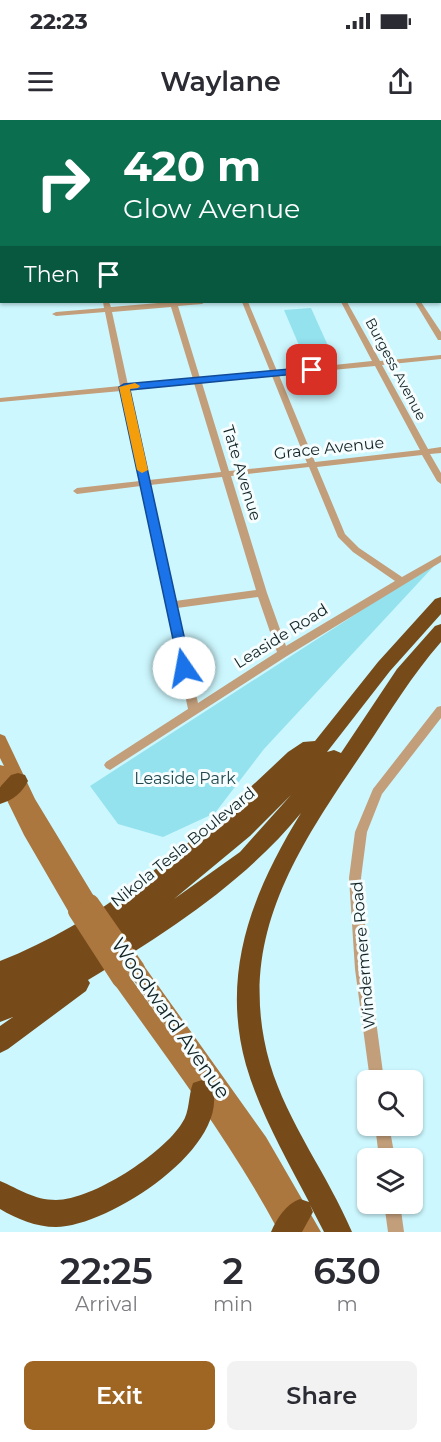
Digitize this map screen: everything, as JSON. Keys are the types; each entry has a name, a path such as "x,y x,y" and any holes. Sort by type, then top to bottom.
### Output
{"highway":[{"name":"Nikola Tesla Boulevard","path":"62,972 218,849 274,800 403,644 441,603"},
{"path":"0,1041 29,1017 164,925 247,858 282,821 441,630"},
{"path":"338,1232 279,1115 262,1073 249,1025 246,996 248,967 255,929 275,877 312,811 390,698 409,666"},
{"path":"0,972 28,961 72,937 150,888 206,842 296,757 331,733"},
{"path":"0,994 113,953 208,888"},
{"path":"0,988 62,972"},
{"path":"0,1011 62,972"},
{"path":"0,1022 24,1009 62,972"},
{"path":"0,1194 37,1213 75,1214 97,1206 120,1193 177,1151 193,1130 202,1092"}],"main road":[{"name":"Woodward Avenue","path":"0,740 9,790"},
{"name":"Woodward Avenue","path":"0,771 9,790 129,974 202,1092 274,1202 295,1227"},
{"name":"Woodward Avenue","path":"129,974 259,1144 295,1227"}],"street":[{"path":"56,314 107,306 174,303"},
{"name":"Tate Avenue","path":"174,303 262,593 283,653"},
{"path":"244,303 341,535 356,550 401,581"},
{"name":"Burgess Avenue","path":"345,303 441,482"},
{"path":"419,303 441,338"},
{"path":"107,306 194,711"},
{"path":"0,400 441,357"},
{"name":"Grace Avenue","path":"77,491 441,450"},
{"name":"Leaside Road","path":"110,765 283,653 441,558"},
{"path":"170,605 262,593"},
{"name":"Windermere Road","path":"375,1070 362,969 355,878 361,832 377,792 441,710"},
{"path":"394,1214 396,1232"}],"green space":[{"path":"311,308 329,348 301,350 284,310"},
{"name":"Leaside Park","path":"430,566 433,567 264,749 215,813 163,837 118,824 90,786"}],"slow traffic":[{"path":"135,386 124,387 142,470"}],"route":[{"path":"184,668 124,387 312,370"}]}
